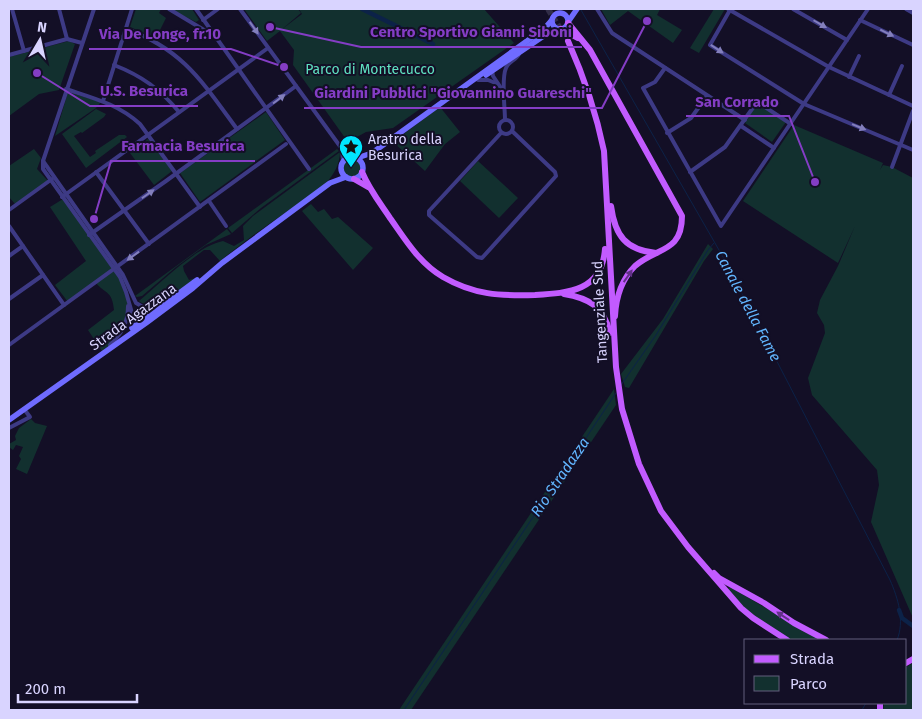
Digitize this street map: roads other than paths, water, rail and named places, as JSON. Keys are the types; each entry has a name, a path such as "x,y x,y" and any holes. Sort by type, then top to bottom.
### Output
{"main road":[{"path":"354,179 372,153 545,28 555,15 574,10"},
{"path":"454,94 548,33 566,27 574,10"},
{"path":"560,13 565,15 568,23 596,61 682,216 681,233 677,240 665,250 634,268 623,283 615,311 613,339"},
{"path":"552,21 553,26 583,41"},
{"name":"Tangenziale Sud","path":"568,41 590,96 599,125 605,166 615,357 622,409 639,464 661,511 688,547 741,608 785,639"},
{"path":"330,183 343,161 372,153"},
{"path":"354,157 362,169 369,188 416,254 443,277 484,294 501,296 561,294 582,298 600,311 607,324 615,357"},
{"path":"605,166 615,226 628,244 636,249 657,253"},
{"path":"340,168 346,177 354,179 369,188"},
{"name":"Strada Agazzana","path":"56,386 81,370 175,301 330,183 346,177"},
{"path":"561,294 582,287 598,274 604,258 608,213"},
{"name":"Strada Agazzana","path":"9,420 181,291 222,264"},
{"name":"Tangenziale Sud","path":"704,564 719,578 824,639"}],"street":[{"path":"12,9 24,51"},
{"path":"59,9 67,39"},
{"path":"94,9 66,89 42,169 52,179 115,268 124,285 132,313 148,319 175,301"},
{"path":"103,101 132,9"},
{"path":"169,9 216,37"},
{"path":"196,9 309,169"},
{"path":"203,20 218,9"},
{"path":"240,9 342,149 354,157"},
{"path":"597,9 612,33 745,120"},
{"path":"913,106 829,68 729,9 710,45 804,104 913,150"},
{"path":"793,9 847,40"},
{"path":"664,68 655,82 643,88 721,226 868,9"},
{"path":"906,9 913,13"},
{"path":"860,20 913,45"},
{"path":"126,29 158,43 189,66 237,129"},
{"path":"9,55 67,39 82,43"},
{"path":"505,98 492,71 522,44"},
{"path":"64,196 268,48"},
{"path":"505,120 503,83 505,70 508,64 520,52"},
{"path":"849,77 859,56"},
{"path":"114,65 150,83 179,112"},
{"path":"889,95 902,66"},
{"path":"478,80 488,80 500,85"},
{"path":"91,234 296,86"},
{"path":"66,89 103,101 129,114 140,124 200,206"},
{"path":"667,133 691,118 707,96"},
{"path":"690,172 725,147 757,102 791,124"},
{"path":"892,167 913,111"},
{"path":"505,120 512,123 512,131 556,172 556,176 482,258 478,258 429,215 429,211 502,133 506,134 512,131"},
{"path":"502,133 499,127 501,122 505,120"},
{"path":"741,126 774,148"},
{"path":"9,345 286,144"},
{"path":"342,149 343,161"},
{"path":"96,172 149,244"},
{"path":"9,209 52,179"},
{"path":"209,200 226,226"},
{"path":"9,226 64,304"},
{"path":"9,256 23,246"},
{"name":"Strada Agazzana","path":"115,268 127,283 136,303 143,307 156,306 181,291"},
{"path":"9,300 44,275"},
{"path":"110,345 124,329 128,301"},
{"path":"9,428 30,416 24,409"}],"waterway":[{"path":"362,9 433,44"},
{"name":"Canale della Fame","path":"581,10 723,257 890,580 896,594 900,617 897,639"},
{"name":"Rio Stradazza","path":"621,385 656,335 714,243"},
{"name":"Rio Stradazza","path":"404,710 616,393"},
{"name":"Canale della Fame","path":"899,610 902,618 913,626"},
{"path":"862,710 865,704"}],"tunnel":[{"path":"548,9 568,41"}],"place":[{"name":"Giardini Pubblici \"Giovannino Guareschi\"","path":"647,21"},
{"name":"Centro Sportivo Gianni Siboni","path":"270,27"},
{"name":"Via De Longe, fr.10","path":"284,67"},
{"name":"U.S. Besurica","path":"37,73"},
{"name":"Aratro della Besurica","path":"351,168"},
{"name":"San Corrado","path":"815,182"},
{"name":"Farmacia Besurica","path":"94,219"}],"park label":[{"name":"Parco di Montecucco","path":"370,69"}]}
